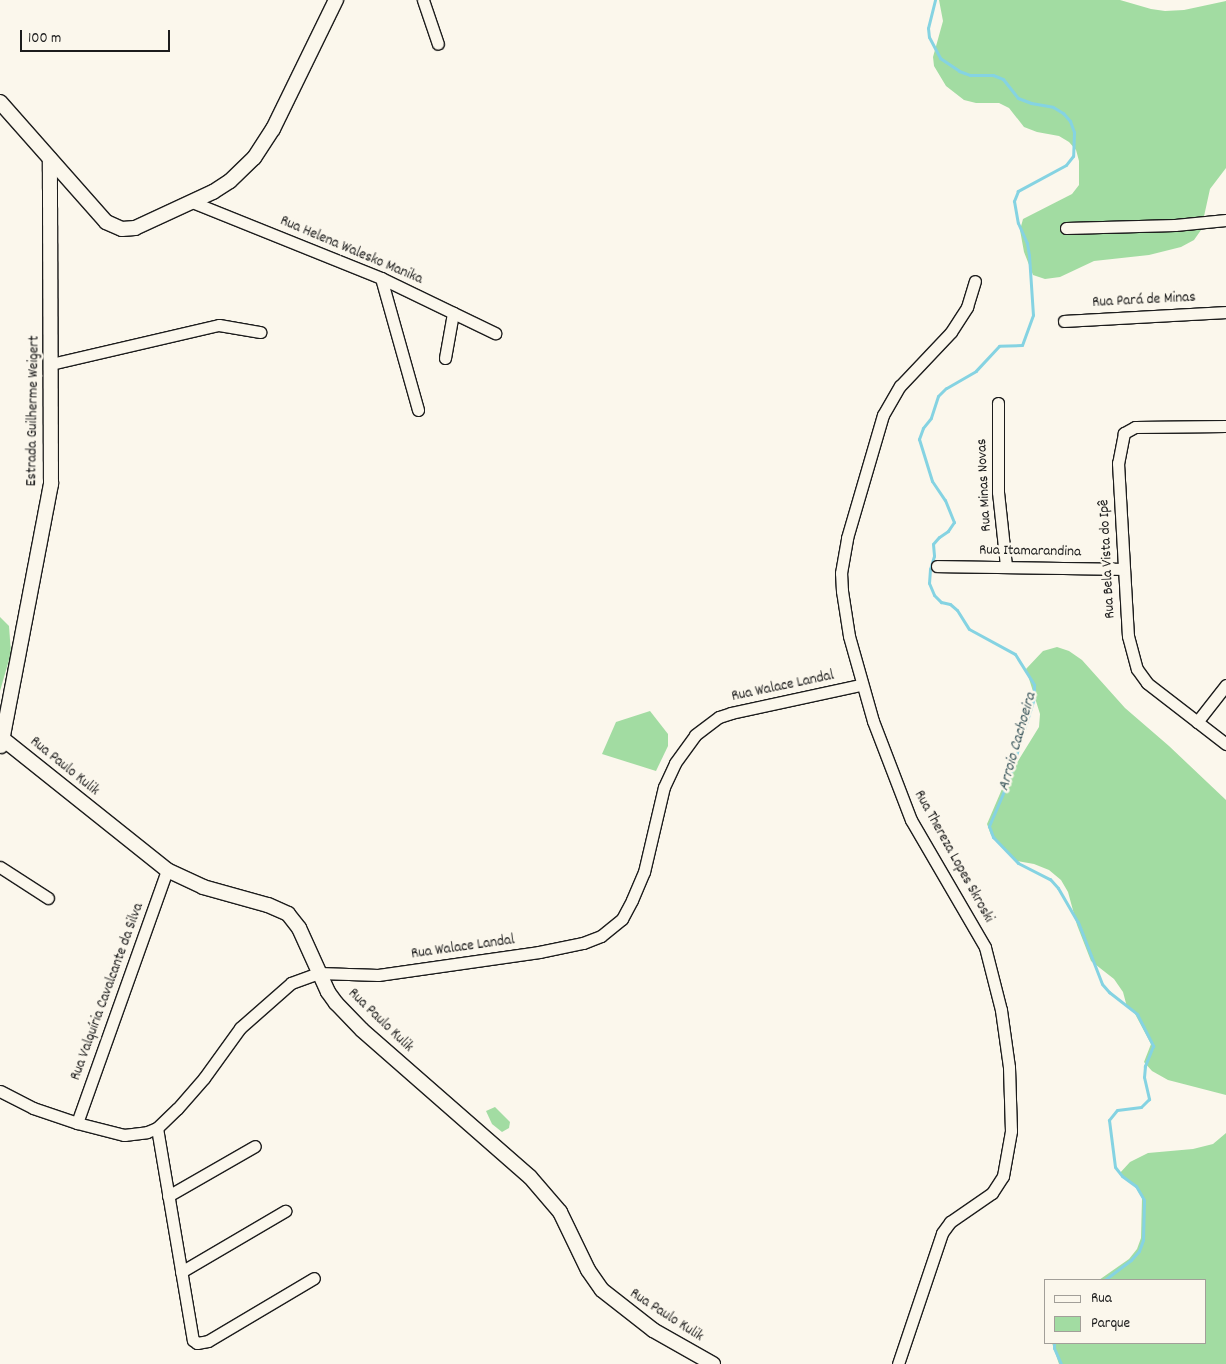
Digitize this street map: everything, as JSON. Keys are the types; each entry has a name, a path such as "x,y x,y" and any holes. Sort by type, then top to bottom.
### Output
{"street":[{"path":"0,102 106,222 122,229 135,228 192,202 230,181 254,158 264,145 336,0"},
{"path":"423,0 438,44"},
{"name":"Estrada Guilherme Weigert","path":"1,741 51,484 50,159"},
{"name":"Rua Helena Walesko Manika","path":"192,202 381,278 495,332"},
{"path":"1066,228 1226,220"},
{"path":"381,278 418,410"},
{"name":"Rua Thereza Lopes Skroski","path":"898,1364 942,1233 950,1222 992,1193 1003,1176 1011,1131 1010,1090 1001,1010 985,947 912,820 884,754 861,685 844,611 841,573 847,538 869,458 890,400 910,374 951,332 967,307 975,281"},
{"path":"388,304 404,289"},
{"path":"445,358 453,312"},
{"name":"Rua Pará de Minas","path":"1064,321 1226,312"},
{"path":"51,364 219,325 260,332"},
{"name":"Rua Minas Novas","path":"998,403 998,492 1006,566"},
{"name":"Rua Bela Vista do Ipê","path":"1226,426 1135,427 1124,433 1118,463 1128,636 1137,669 1147,683 1226,744"},
{"name":"Rua Itamarandina","path":"937,566 1123,568"},
{"name":"Rua Walace Landal","path":"157,1128 194,1091 227,1043 253,1016 291,983 319,973 378,975 558,949 601,936 622,919 632,900 644,872 664,787 675,763 695,735 719,717 731,713 861,685"},
{"path":"1197,722 1226,685"},
{"name":"Rua Paulo Kulik","path":"1,741 167,870 203,887 268,904 288,914 298,928 336,1004 362,1030 530,1176 560,1212 588,1270 606,1294 653,1330 713,1364"},
{"path":"0,866 48,898"},
{"name":"Rua Valquíria Cavalcante da Silva","path":"77,1123 167,870"},
{"path":"0,1091 33,1108 77,1123 124,1134 137,1134 157,1128 191,1335 197,1343 203,1344 314,1278"},
{"path":"168,1196 255,1146"},
{"path":"180,1272 286,1211"}],"green space":[{"path":"939,0 1120,0 1165,11 1184,10 1226,1 1226,168 1210,189 1201,230 1194,240 1181,247 1149,255 1094,261 1060,277 1045,279 1033,275 1024,252 1020,230 1023,219 1072,194 1079,185 1079,161 1076,150 1069,142 1059,136 1037,132 1024,127 1009,108 999,103 976,103 964,100 946,86 934,66 933,57 943,21"},
{"path":"0,617 9,626 11,653 0,691"},
{"path":"1057,647 1069,651 1082,660 1125,708 1169,746 1226,800 1226,1095 1168,1080 1152,1071 1144,1062 1151,1044 1134,1012 1127,1007 1123,992 1114,979 1091,961 1077,925 1068,892 1061,880 1049,870 1034,864 1017,861 991,835 987,824 1005,782 1039,727 1040,714 1026,669 1043,651"},
{"path":"650,711 668,734 668,746 656,771 602,754 616,722"},
{"path":"495,1107 510,1122 509,1128 502,1132 492,1124 486,1111"},
{"path":"1226,1133 1226,1364 1059,1364 1052,1344 1206,1344 1206,1279 1100,1279 1129,1259 1137,1249 1141,1238 1142,1198 1134,1184 1119,1174 1130,1162 1148,1153 1193,1149 1213,1144"}],"waterway":[{"name":"Arroio Cachoeira","path":"935,0 928,28 929,37 940,58 959,71 970,75 993,75 1003,79 1018,98 1031,103 1053,107 1063,113 1070,121 1074,132 1073,156 1066,165 1018,191 1014,201 1018,223 1027,243 1033,315 1022,345 999,346 976,371 946,388 938,396 931,418 923,428 919,439 932,481 945,500 954,522 948,531 933,544 934,556 930,569 929,583 934,595 941,602 950,604 957,610 969,629 1015,654 1034,685 1034,698 1007,784 989,826 993,837 1018,863 1050,879 1058,888 1078,922 1102,984 1109,992 1137,1014 1153,1046 1145,1066 1144,1077 1149,1099 1141,1107 1117,1110 1109,1120 1115,1167 1122,1176 1136,1186 1144,1200 1143,1240 1139,1251 1131,1260 1105,1279"},
{"name":"Arroio Cachoeira","path":"1054,1344 1061,1364"}]}
